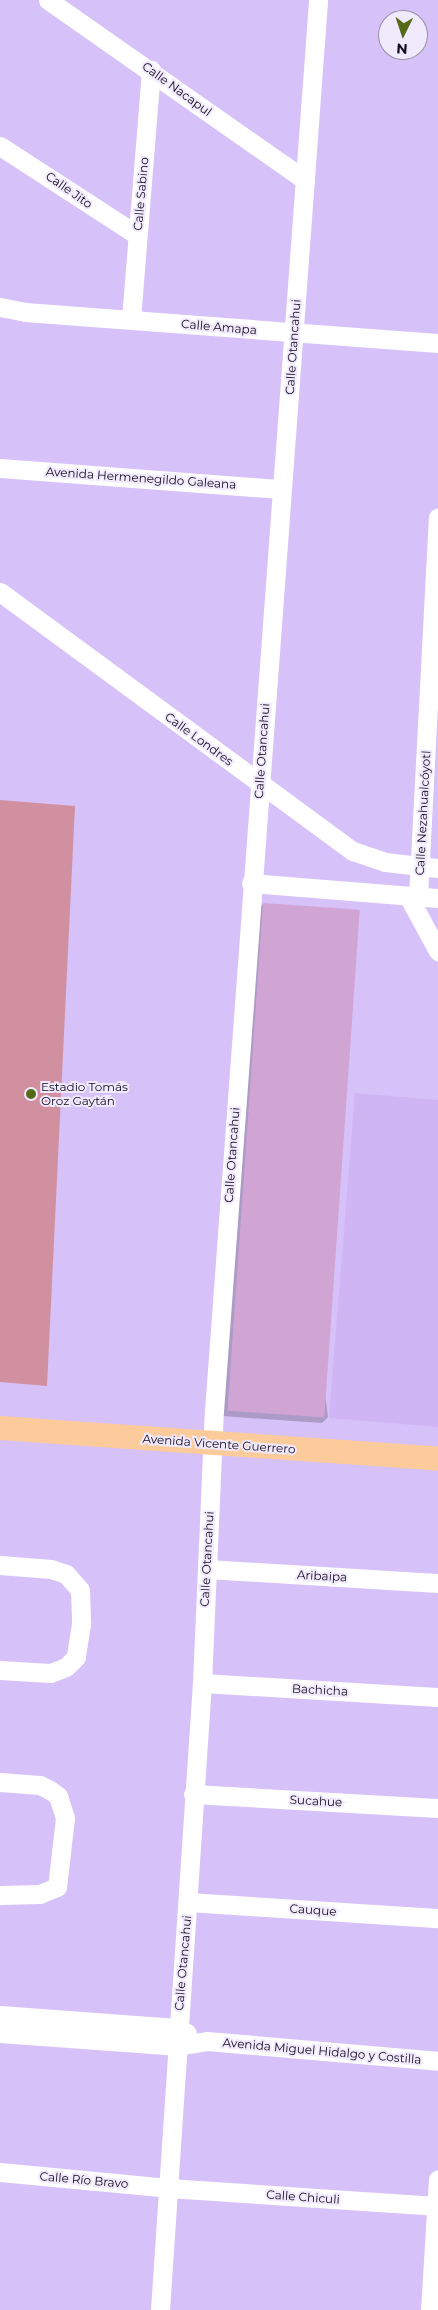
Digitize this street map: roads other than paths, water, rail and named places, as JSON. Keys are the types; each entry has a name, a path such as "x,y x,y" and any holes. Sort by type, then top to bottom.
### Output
{"main road":[{"name":"Avenida Vicente Guerrero","path":"0,1428 438,1459"}],"street":[{"name":"Calle Nacapul","path":"48,0 151,70 305,180"},
{"name":"Calle Otancahui","path":"160,2310 177,2037 188,1902 193,1794 202,1683 212,1443 251,883 281,489 295,334 305,180 312,3"},
{"name":"Calle Sabino","path":"132,319 151,70"},
{"name":"Calle Jito","path":"0,146 137,235"},
{"name":"Calle Amapa","path":"0,306 25,312 132,319 295,334 438,343"},
{"name":"Avenida Hermenegildo Galeana","path":"0,468 281,489"},
{"name":"Calle Nezahualcóyotl","path":"413,897 429,867 438,518"},
{"name":"Calle Londres","path":"0,592 353,851 385,862 429,867"},
{"path":"251,883 438,898"},
{"path":"413,897 438,951"},
{"path":"0,1565 51,1569 66,1574 80,1590 82,1624 76,1657 66,1666 50,1672 0,1670"},
{"name":"Aribaipa","path":"207,1569 438,1583"},
{"name":"Bachicha","path":"202,1683 438,1697"},
{"path":"0,1782 40,1785 58,1796 65,1818 59,1882 55,1889 28,1896 0,1895"},
{"name":"Sucahue","path":"193,1794 438,1808"},
{"name":"Cauque","path":"188,1902 438,1918"},
{"name":"Avenida Miguel Hidalgo y Costilla","path":"0,2014 206,2041 438,2061"},
{"name":"Avenida Miguel Hidalgo y Costilla","path":"0,2033 177,2037"},
{"name":"Calle Río Bravo","path":"0,2172 168,2188"},
{"path":"430,2310 438,2206 438,2179"},
{"name":"Calle Chiculi","path":"168,2188 438,2206"}],"place":[{"name":"Estadio Tomás Oroz Gaytán","path":"31,1094"}]}
